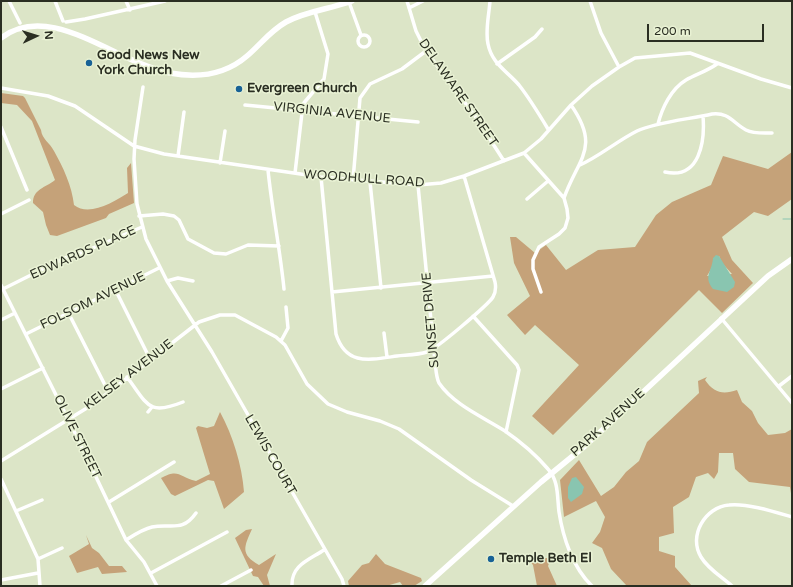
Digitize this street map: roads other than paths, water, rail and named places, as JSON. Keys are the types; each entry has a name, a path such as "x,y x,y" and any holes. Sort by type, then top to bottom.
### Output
{"main road":[{"path":"56,19 64,21 152,68 170,73 203,75 231,67 247,56 272,32 285,23 315,12 350,2"},
{"path":"1,38 22,22"},
{"name":"PARK AVENUE","path":"425,586 513,506 585,446 721,318 768,276 792,259"}],"street":[{"path":"9,1 22,22"},
{"path":"55,1 64,21 130,10 165,1"},
{"path":"126,1 130,10"},
{"name":"DELAWARE STREET","path":"407,1 416,31 426,51 475,116 504,161"},
{"path":"409,8 424,1"},
{"path":"490,1 488,44 496,64 517,83 548,129"},
{"path":"590,1 601,33 618,67"},
{"path":"350,2 361,35"},
{"path":"295,173 301,110 303,104 324,79 328,54 315,12"},
{"path":"496,64 535,37 542,28"},
{"path":"353,180 360,98 370,84 402,69 426,51"},
{"name":"WOODHULL ROAD","path":"1,88 48,96 75,106 134,146 178,156 268,170 370,182 418,185 441,183 464,176 524,153 541,139 548,129 571,105 592,86 618,67 635,58 690,53 718,64 792,88"},
{"path":"658,124 661,114 671,95 678,86 718,64"},
{"name":"LEWIS COURT","path":"143,88 134,146 136,191 142,227 159,268 212,352 324,550 342,579 344,586"},
{"name":"VIRGINIA AVENUE","path":"245,104 418,122"},
{"path":"564,198 584,157 585,136 579,116 571,105"},
{"path":"178,156 184,112"},
{"path":"580,165 637,131 658,124 720,113 729,116 745,129 753,133 772,134"},
{"path":"665,172 675,174 680,173 695,162 700,152 703,139 703,116"},
{"path":"1,127 27,190"},
{"path":"220,163 225,131"},
{"path":"524,153 564,198 568,218 565,228 560,234 539,247 533,260 533,269 541,292"},
{"path":"268,170 272,215 277,229 284,289"},
{"path":"321,177 336,334 346,353 357,358 388,357 429,352 473,316 493,297 496,287 464,176"},
{"path":"527,199 548,181"},
{"path":"370,182 381,288"},
{"name":"SUNSET DRIVE","path":"418,185 436,376 442,386 469,410 506,432 535,455 552,473"},
{"path":"1,214 29,200"},
{"path":"139,216 163,214 174,216 179,220 188,239 214,253 226,254 248,245 279,246"},
{"name":"EDWARDS PLACE","path":"4,289 65,258 81,253 142,227"},
{"name":"FOLSOM AVENUE","path":"26,334 159,268"},
{"path":"332,292 493,276"},
{"path":"167,281 178,278 193,281"},
{"name":"OLIVE STREET","path":"1,285 109,502 126,540 151,573 157,586"},
{"path":"115,290 150,359"},
{"path":"286,307 288,328 281,341 307,384 328,404 347,412 380,421 399,429 471,480 513,506"},
{"path":"68,312 109,393"},
{"path":"1,320 15,313"},
{"name":"KELSEY AVENUE","path":"1,461 109,393 127,377 194,325 213,317 228,314 241,318 281,341"},
{"path":"473,316 517,365 519,370 506,432"},
{"path":"721,318 792,403"},
{"path":"384,333 388,357"},
{"path":"1,389 43,368"},
{"path":"779,386 792,376"},
{"path":"127,377 152,407 160,410 183,402"},
{"path":"148,412 152,407"},
{"path":"109,502 174,462"},
{"path":"552,473 556,482 559,514 567,543 583,578 592,586"},
{"path":"1,479 38,559 40,586"},
{"path":"16,511 42,500"},
{"path":"732,586 700,556 697,546 697,535 704,519 711,512 728,505 739,505 792,517"},
{"path":"126,540 150,527 184,525 190,522 196,513"},
{"path":"151,573 227,532"},
{"path":"38,559 62,548"},
{"path":"292,586 292,577 297,568 324,550"},
{"path":"221,586 251,570"},
{"path":"1,580 38,573"}],"waterway":[{"path":"783,219 792,219"}],"place":[{"name":"Good News New York Church","path":"89,63"},
{"name":"Evergreen Church","path":"239,89"},
{"name":"Temple Beth El","path":"491,559"}]}
